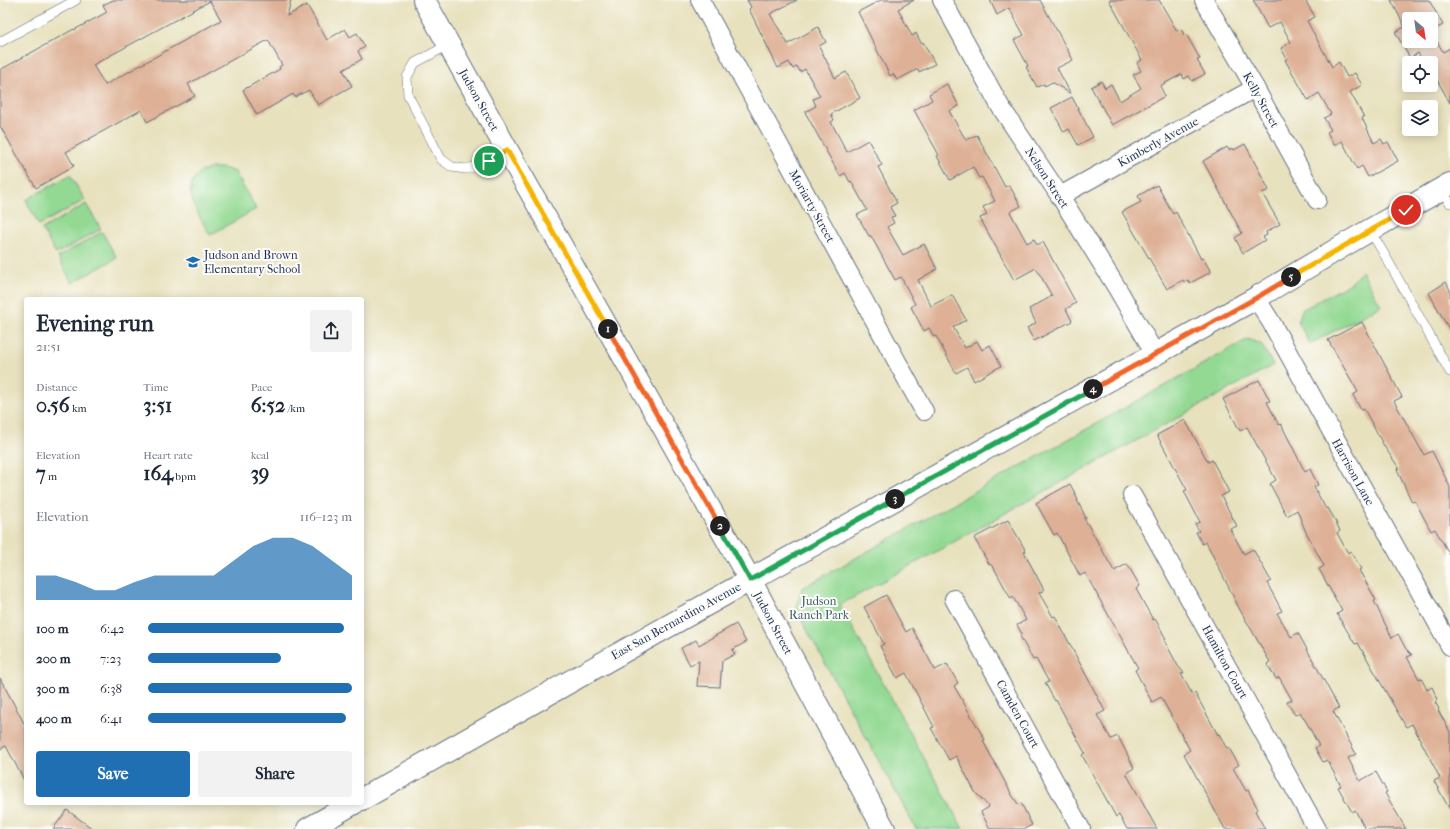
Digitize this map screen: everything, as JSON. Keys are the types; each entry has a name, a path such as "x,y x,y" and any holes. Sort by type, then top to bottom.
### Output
{"street":[{"name":"Judson Street","path":"424,0 750,580 884,829"},
{"name":"Moriarty Street","path":"700,0 924,411"},
{"name":"Nelson Street","path":"942,0 1000,106 1060,196 1117,288 1155,354"},
{"name":"Kelly Street","path":"1204,0 1317,200"},
{"name":"Kimberly Avenue","path":"1060,196 1255,88"},
{"name":"East San Bernardino Avenue","path":"364,798 750,580 1256,298 1370,230 1447,192"},
{"name":"Harrison Lane","path":"1256,298 1271,322 1450,646"},
{"name":"Hamilton Court","path":"1132,495 1317,829"},
{"name":"Camden Court","path":"954,599 1081,829"},
{"path":"308,829 350,805"}],"lane":[{"path":"0,42 76,0"},
{"path":"448,45 415,63 406,77 408,95 441,159 452,167 465,169 478,166 507,150"},
{"path":"1370,230 1450,372"}],"green space":[{"path":"211,168 223,168 235,172 256,209 210,235 197,213 191,196 191,188 193,180 199,173"},
{"path":"70,175 85,200 39,225 26,200"},
{"path":"86,204 101,229 56,254 42,229"},
{"path":"102,232 117,258 72,283 58,257"},
{"path":"1362,271 1381,306 1310,344 1298,322 1302,310 1351,283"},
{"name":"Judson Ranch Park","path":"1248,339 1261,344 1273,365 840,605 963,829 916,829 796,610 802,588"}],"building":[{"path":"113,0 291,0 287,16 307,5 327,40 345,29 350,37 357,33 365,47 358,51 362,59 343,70 352,86 318,105 309,90 295,97 293,94 257,115 243,90 280,69 279,67 282,65 268,40 188,84 195,96 147,122 141,110 66,152 74,166 36,188 0,126 0,70 107,12 103,5","holes":["210,1 221,20 105,85 93,65"]},
{"path":"747,0 797,0 770,14 788,44 818,27 826,42 819,46 835,78 846,72 860,98 831,114 834,120 831,122 847,152 868,140 882,165 878,167 897,203 890,207 895,216 891,217 894,223 887,227 903,255 924,244 937,269 918,280 931,306 952,295 966,320 953,327 965,348 977,341 982,350 990,345 1001,366 974,381 967,367 956,373 936,336 934,337 929,328 924,331 911,307 915,304 901,277 895,280 871,236 869,236 857,215 867,210 845,173 840,176 805,112 816,106 813,99 820,96 805,69 800,72 797,66 793,69 789,62 778,68 749,9 751,7"},
{"path":"881,0 914,0 898,9 912,36 916,33 921,43 923,42 935,64 919,72 918,69 897,80 893,74 890,76 858,12"},
{"path":"990,0 1040,0 1073,60 1057,68 1071,94 1052,82 1045,86 1044,84 1037,87 1014,40 1024,35 1009,8 997,15"},
{"path":"1109,0 1159,0 1177,31 1181,29 1184,35 1186,34 1200,59 1197,60 1205,74 1192,81 1189,76 1184,79 1182,74 1160,86 1165,96 1112,125 1091,87 1101,81 1105,88 1111,84 1120,101 1141,88 1133,75 1141,71 1137,63 1142,60"},
{"path":"1253,0 1305,0 1315,17 1307,21 1332,67 1339,62 1347,77 1355,73 1362,85 1350,92 1364,117 1362,118 1374,143 1381,139 1384,144 1388,142 1398,161 1368,177 1362,166 1357,169 1342,141 1334,145 1327,132 1331,130 1324,118 1331,114 1319,93 1308,100 1285,60 1287,59 1281,48 1291,42 1280,22 1268,28"},
{"path":"1391,0 1429,0 1436,12 1402,12 1402,21"},
{"path":"1438,16 1443,25 1438,28"},
{"path":"1402,28 1402,44 1395,32"},
{"path":"1438,43 1443,52 1450,48 1450,103 1438,82 1438,56 1420,56 1418,53 1413,56 1409,56 1404,48 1438,48"},
{"path":"947,84 959,106 949,111 966,140 977,135 1005,187 1009,185 1021,206 1010,212 1027,243 1034,239 1037,245 1043,242 1076,303 1066,309 1072,321 1034,341 1027,328 1036,323 1029,309 1052,296 1036,268 1014,280 980,218 987,215 983,207 995,201 982,177 979,178 973,167 950,180 937,156 939,155 914,110 932,100 929,94"},
{"path":"1072,97 1093,137 1078,145 1069,129 1064,132 1051,108"},
{"path":"1245,144 1269,190 1262,193 1280,224 1266,232 1267,235 1263,237 1265,240 1243,253 1235,238 1242,233 1203,161 1227,147 1229,150 1233,148 1234,150"},
{"path":"1157,185 1173,214 1176,212 1201,259 1203,258 1211,272 1190,283 1188,280 1184,282 1183,280 1167,289 1122,212 1141,202 1138,196"},
{"path":"1446,282 1450,290 1450,331 1429,293"},
{"path":"1362,322 1402,397 1394,401 1424,455 1432,451 1450,487 1450,555 1435,529 1431,531 1415,501 1412,502 1397,470 1399,468 1384,446 1364,409 1361,410 1353,395 1358,392 1328,340"},
{"path":"1259,380 1270,401 1267,402 1279,425 1281,424 1305,472 1310,469 1318,485 1314,487 1326,509 1328,508 1335,520 1340,531 1337,533 1348,553 1351,551 1361,569 1359,570 1376,600 1374,601 1392,638 1398,634 1406,649 1412,655 1407,657 1419,679 1421,678 1427,690 1432,687 1438,700 1435,702 1439,709 1438,710 1450,732 1450,810 1434,781 1440,778 1412,724 1406,727 1358,643 1355,644 1337,614 1342,611 1319,569 1324,566 1305,530 1297,510 1287,516 1270,484 1276,480 1247,427 1240,431 1223,399"},
{"path":"1185,420 1208,462 1212,460 1229,492 1221,496 1237,526 1230,529 1244,554 1253,549 1271,581 1267,583 1282,611 1277,613 1291,637 1298,633 1339,708 1333,711 1356,754 1348,758 1360,781 1376,772 1387,792 1385,793 1406,829 1365,829 1355,810 1352,812 1338,787 1341,786 1327,760 1323,762 1315,748 1319,746 1308,725 1300,712 1295,715 1287,702 1292,700 1279,677 1276,679 1267,664 1270,662 1240,610 1206,542 1202,544 1196,532 1199,531 1195,524 1200,522 1184,491 1187,490 1157,435"},
{"path":"1070,484 1086,518 1084,518 1114,571 1127,564 1140,586 1136,589 1153,620 1155,619 1166,639 1164,640 1178,666 1184,673 1181,674 1192,694 1195,693 1218,735 1219,734 1227,749 1229,748 1239,765 1233,768 1246,791 1248,790 1258,809 1255,811 1265,829 1225,829 1184,754 1190,750 1161,697 1152,702 1135,670 1138,668 1085,573 1080,576 1057,533 1054,535 1036,503"},
{"path":"1008,520 1026,551 1024,552 1044,590 1039,593 1053,617 1055,616 1105,711 1097,715 1111,739 1118,736 1134,768 1126,773 1157,829 1127,829 1119,815 1116,817 1082,755 1085,753 1045,683 1049,682 1036,659 1033,660 1020,636 1022,634 1017,625 1026,620 1013,597 1011,599 994,568 989,564 974,538"},
{"path":"886,595 906,632 912,628 935,670 947,664 958,683 954,686 985,740 983,741 1012,795 1018,804 1021,803 1032,825 1024,829 990,829 981,812 989,807 975,792 956,756 949,760 931,728 934,727 906,673 897,678 880,646 884,644 864,607"},
{"path":"736,624 746,642 732,650 735,654 722,661 720,687 697,686 699,661 690,665 681,648 696,640 699,645"},
{"path":"0,678 24,723 24,780 6,746 0,749"},
{"path":"67,810 93,829 53,829"}],"place":[{"name":"Judson and Brown Elementary School","path":"193,262"}],"route":[{"path":"489,161 507,150 750,580 1256,298 1406,210"}]}
